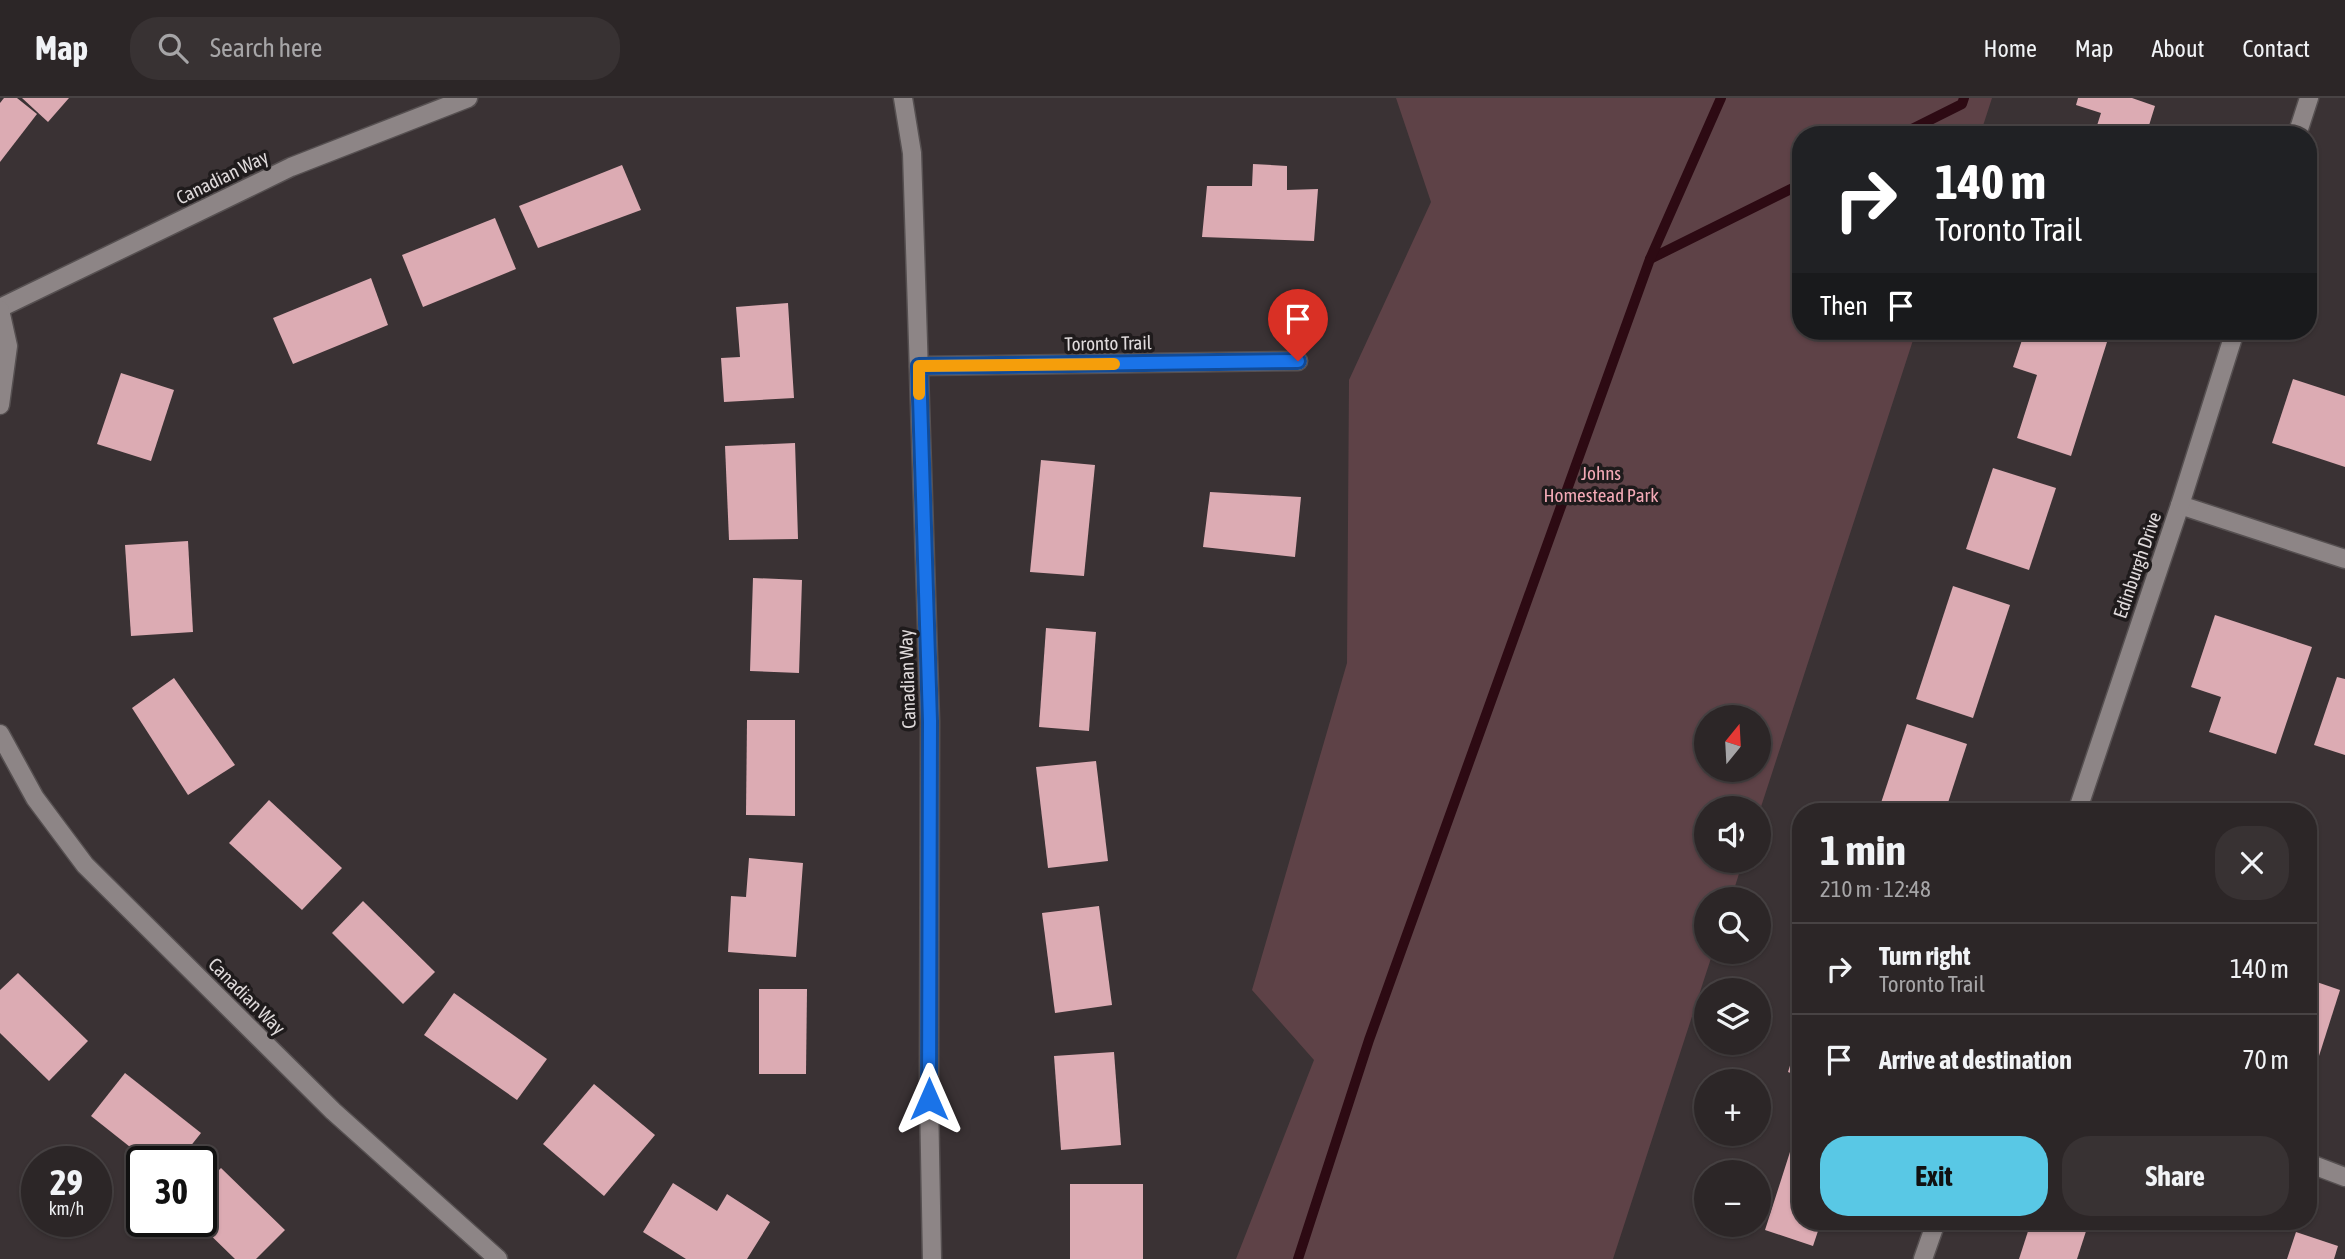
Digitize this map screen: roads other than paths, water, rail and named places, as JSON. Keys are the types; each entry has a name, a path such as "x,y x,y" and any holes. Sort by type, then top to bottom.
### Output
{"street":[{"name":"Canadian Way","path":"0,405 8,346 0,309 291,167 468,98"},
{"name":"Canadian Way","path":"903,98 912,153 930,721 929,1099 932,1259"},
{"path":"2300,126 2309,98"},
{"name":"Edinburgh Drive","path":"2080,803 2232,340"},
{"name":"Toronto Trail","path":"919,366 1298,361"},
{"path":"2180,505 2345,559"},
{"name":"Canadian Way","path":"0,734 35,798 85,865 333,1111 498,1259"},
{"path":"2317,1166 2345,1177"},
{"path":"1923,1259 1933,1230"}],"waterway":[{"path":"1298,1259 1369,1040 1650,259 1721,98"},
{"path":"1918,126 1962,104 1964,98"},
{"path":"1650,259 1792,188"}],"park label":[{"name":"Johns Homestead Park","path":"1601,484"}]}
